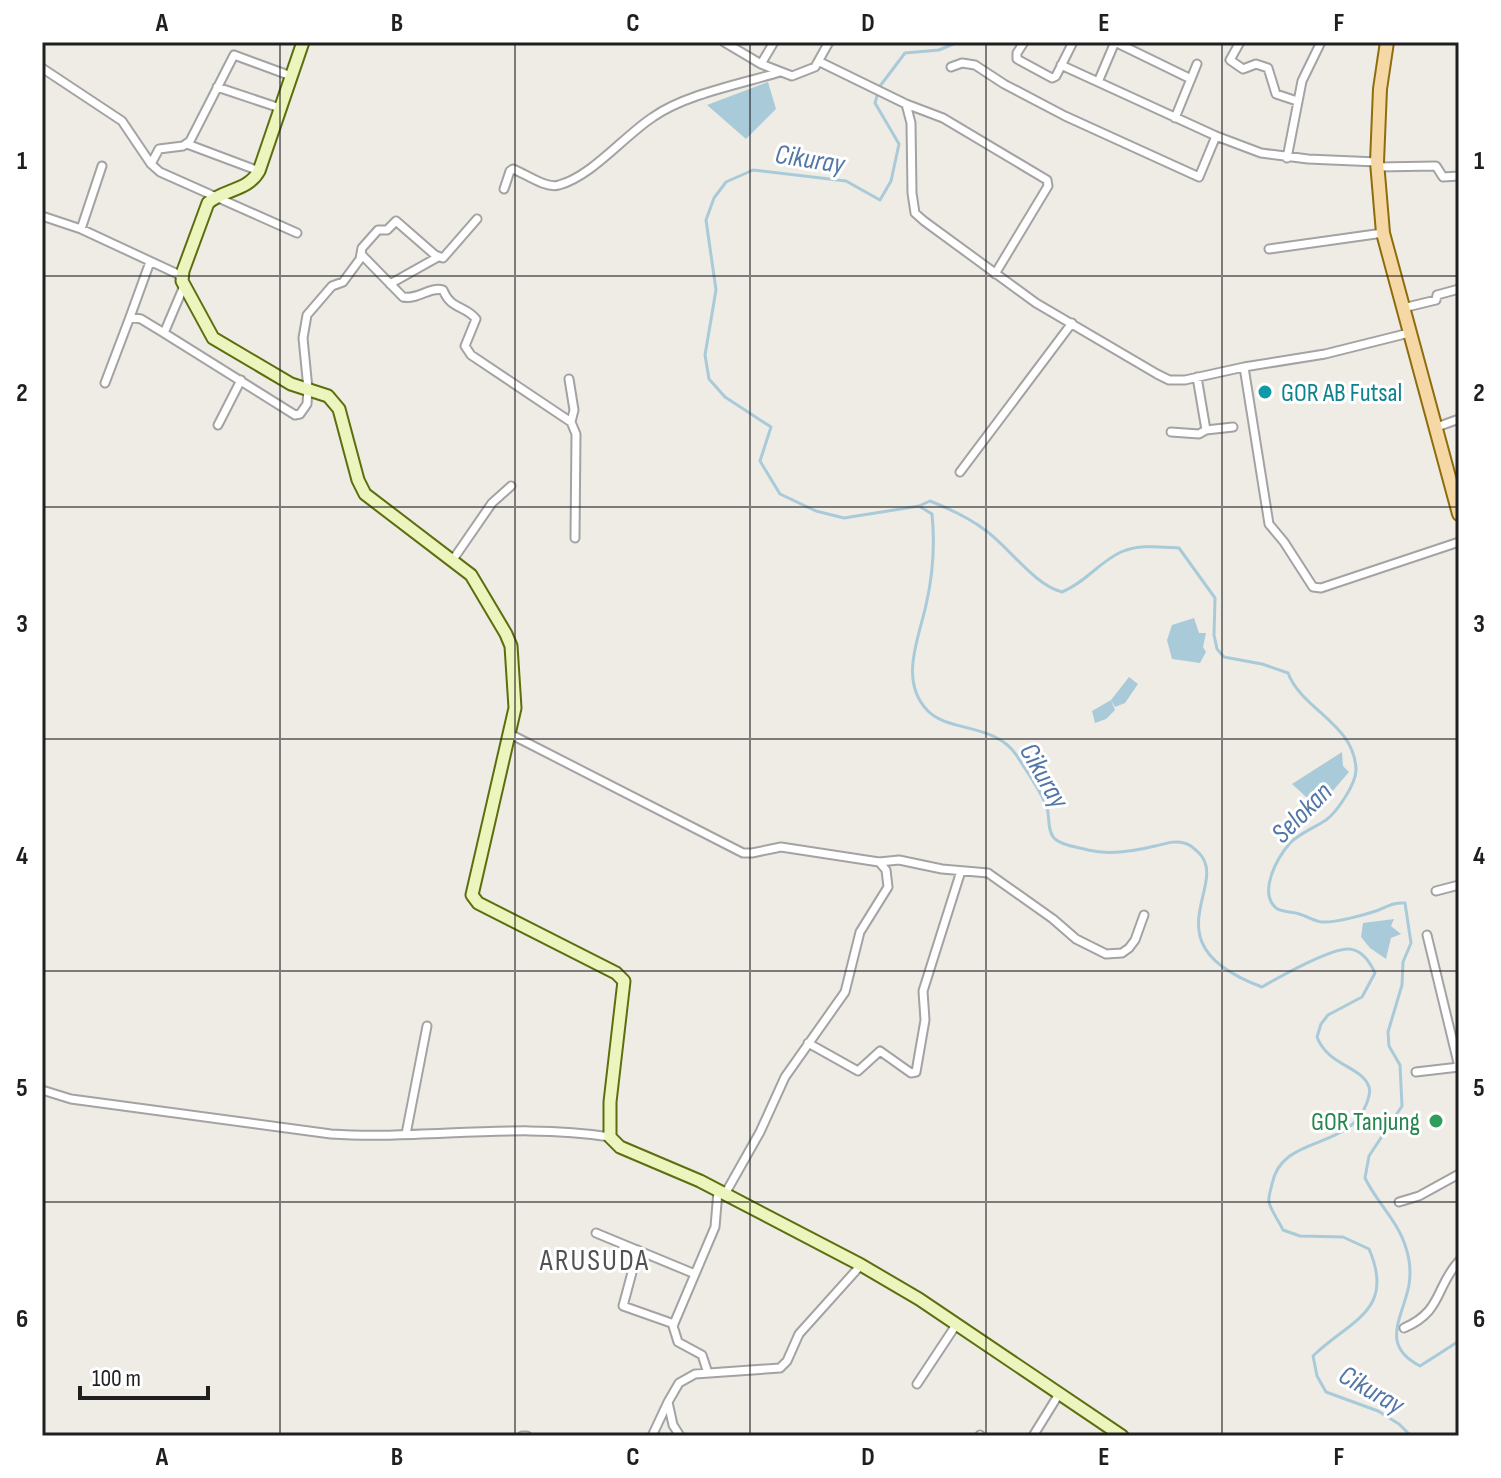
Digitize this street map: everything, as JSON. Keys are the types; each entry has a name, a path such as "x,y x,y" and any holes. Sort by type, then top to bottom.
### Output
{"main road":[{"path":"1387,42 1380,89 1377,164 1383,233 1459,514"}],"street":[{"path":"164,333 203,210 214,198 247,185 259,171 303,42"},
{"path":"724,42 761,64 797,76 820,62 829,42"},
{"path":"761,64 774,42"},
{"path":"1024,42 1017,53 1019,61 1052,78 1056,76 1073,42"},
{"path":"1098,82 1115,42 1191,79"},
{"path":"1240,42 1230,60 1243,69 1256,64 1268,68 1276,94 1297,101"},
{"path":"1287,158 1304,74 1321,42"},
{"path":"187,144 232,56 236,54 291,76"},
{"path":"820,62 885,96 943,118 1047,180 1048,186 995,274"},
{"path":"951,67 962,63 975,65 1065,116 1199,177 1216,136"},
{"path":"1175,118 1197,64"},
{"path":"1061,65 1175,118 1261,153 1287,158 1436,166 1443,177 1459,176"},
{"path":"42,68 122,121 151,164 165,175 297,233"},
{"path":"504,189 513,169 552,185 562,184 582,173 654,115 672,106 780,72"},
{"path":"217,87 280,108"},
{"path":"906,104 911,123 915,213 1036,303 1169,380 1325,354 1409,333"},
{"path":"151,164 159,149 187,144 259,171"},
{"path":"81,229 102,166"},
{"path":"42,216 81,229 183,281 213,338 291,384 328,396 337,404 358,480 365,494 475,580 509,639 516,695 510,734 472,895 478,903 616,973 624,981 610,1102 610,1137"},
{"path":"390,284 438,257 443,258 477,219"},
{"path":"130,317 141,319 295,415 300,414 307,404 303,338 307,315 332,286 342,284 362,248 378,230 387,230 396,221 438,257"},
{"path":"1269,249 1383,233"},
{"path":"361,254 401,296 411,299 436,288 443,290 450,302 476,319 465,346 471,355 571,422 576,434 575,538"},
{"path":"105,383 150,262"},
{"path":"1403,308 1436,300 1437,295 1459,289"},
{"path":"960,472 1072,323"},
{"path":"1244,367 1269,524 1313,587 1321,588 1459,542"},
{"path":"1197,377 1206,430"},
{"path":"569,379 574,410 571,422"},
{"path":"218,425 241,380"},
{"path":"1437,427 1459,419"},
{"path":"1171,432 1199,434 1206,430 1233,427"},
{"path":"452,561 489,507 511,486"},
{"path":"510,734 743,853 776,846 879,862 899,860 984,872 996,876 1076,939 1106,954 1122,953 1129,948 1144,915"},
{"path":"708,1373 702,1355 677,1341 674,1324 715,1227 722,1192 760,1132 783,1082 845,992 860,932 888,887 886,870 879,862"},
{"path":"808,1043 858,1071 880,1051 911,1073 916,1072 925,1020 923,991 961,871"},
{"path":"1436,891 1459,885"},
{"path":"1416,1072 1459,1067 1427,935"},
{"path":"406,1134 427,1026"},
{"path":"42,1090 71,1099 331,1134 520,1131 610,1137 620,1147 722,1192 861,1265 919,1299 1122,1436"},
{"path":"1399,1202 1419,1196 1459,1174"},
{"path":"596,1233 695,1274"},
{"path":"638,1250 623,1306 674,1324"},
{"path":"1404,1328 1433,1308 1450,1270 1459,1261"},
{"path":"652,1436 668,1402 684,1378 708,1373 772,1371 783,1366 799,1334 861,1265"},
{"path":"917,1384 956,1325"},
{"path":"1033,1436 1059,1394"},
{"path":"668,1402 673,1425 680,1436"}],"water":[{"path":"768,82 776,109 746,139 707,105"},
{"path":"1194,618 1199,633 1206,633 1203,647 1206,652 1200,663 1172,659 1167,640 1172,625"},
{"path":"1129,677 1138,684 1125,703 1115,707 1111,700"},
{"path":"1111,700 1115,710 1106,719 1095,723 1092,711"},
{"path":"1342,752 1343,766 1349,772 1318,808 1292,784"},
{"path":"1394,919 1391,926 1401,934 1391,938 1386,959 1361,937 1363,923"}],"waterway":[{"name":"Cikuray","path":"958,42 939,50 905,53 880,86 875,103 899,144 891,181 880,200 846,181 753,170 726,182 714,198 706,220 716,290 705,355 709,379 725,397 771,427 760,461 780,494 816,511 844,518 919,506 932,514 930,582 913,659 914,686 927,710 936,717 997,738 1008,745 1041,795 1054,838 1070,846 1104,852 1130,851 1173,842 1192,847 1206,866 1199,916 1200,934 1208,952 1227,970 1262,987 1305,964 1341,950 1358,952 1371,965 1375,973 1362,997 1328,1015 1317,1037 1329,1054 1365,1080 1370,1091 1366,1105 1357,1120 1345,1130 1288,1157 1278,1168 1269,1200 1283,1230 1300,1236 1343,1237 1369,1249 1376,1270 1377,1287 1373,1301 1354,1323 1313,1356 1317,1376 1326,1392 1378,1411 1411,1436"},
{"name":"Selokan","path":"919,506 930,501 972,521 1042,582 1062,592 1128,549 1179,548 1215,598 1214,635 1217,649 1224,657 1262,664 1288,673 1304,697 1347,741 1356,770 1349,790 1330,816 1298,836 1285,849 1271,875 1269,893 1279,910 1322,922 1405,903 1411,943 1403,962 1402,985 1388,1032 1389,1046 1400,1065 1402,1106 1369,1156 1365,1178 1398,1229 1408,1257 1409,1285 1397,1330 1400,1349 1420,1366 1459,1341"}],"place":[{"name":"GOR AB Futsal","path":"1265,392"},
{"name":"GOR Tanjung","path":"1436,1121"}],"district":[{"name":"ARUSUDA","path":"595,1260"}]}
